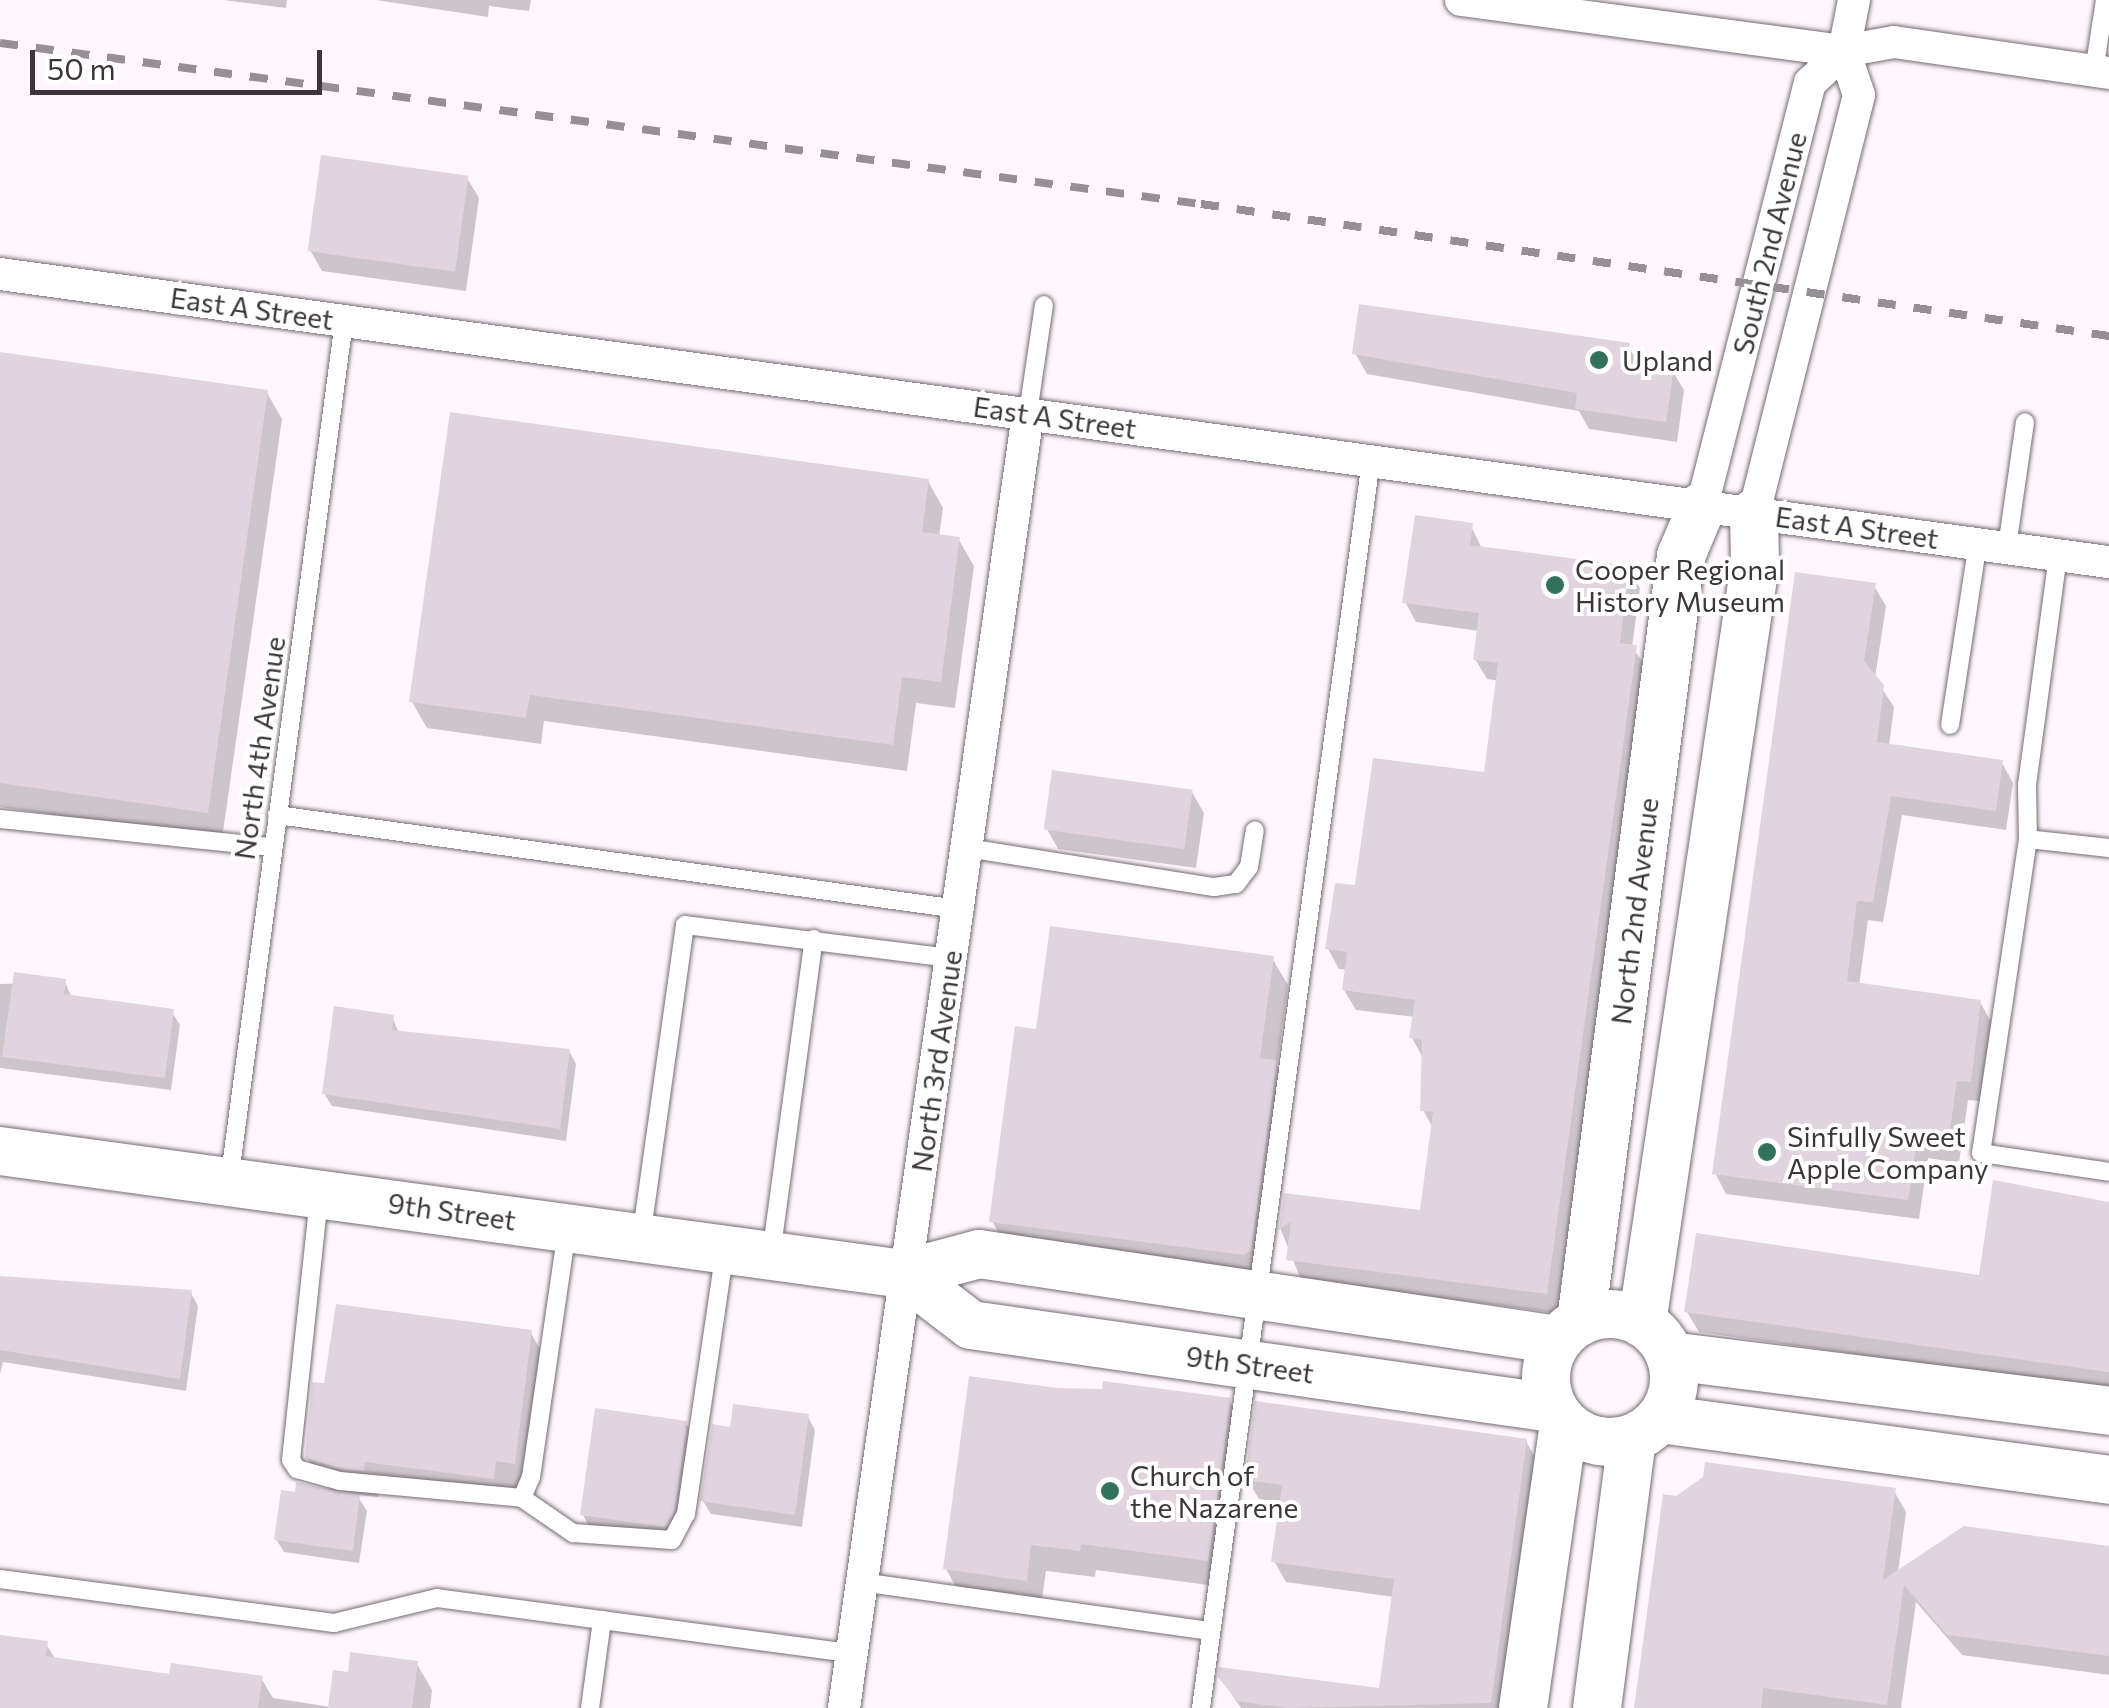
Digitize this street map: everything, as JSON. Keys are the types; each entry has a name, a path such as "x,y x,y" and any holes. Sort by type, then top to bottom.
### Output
{"street":[{"path":"1462,0 1844,51 1894,42 2101,72"},
{"name":"South 2nd Avenue","path":"1754,512 1859,95 1844,51 1854,0"},
{"name":"South 2nd Avenue","path":"1702,506 1810,83 1844,51"},
{"name":"East A Street","path":"0,274 2109,562"},
{"name":"North 3rd Avenue","path":"844,1708 1028,413"},
{"name":"North 2nd Avenue","path":"1569,1330 1681,556 1702,506"},
{"path":"1597,1708 1646,1429 1674,1388 1656,1339 1755,564 1754,512"},
{"name":"9th Street","path":"0,1151 904,1274 979,1254 1260,1296 1569,1330"},
{"name":"9th Street","path":"904,1274 970,1325 1250,1364 1558,1416"},
{"path":"1523,1708 1558,1416 1546,1368 1569,1330 1612,1314 1656,1339 2109,1411"},
{"path":"1558,1416 1591,1440 1646,1429 2109,1480"}],"lane":[{"path":"2101,72 2105,0"},
{"path":"1028,413 1044,306"},
{"name":"North 4th Avenue","path":"229,1182 344,321"},
{"path":"1950,725 2025,422"},
{"path":"1201,1708 1260,1296 1320,804 1371,460"},
{"path":"2058,554 2026,785 2028,838 1982,1153 2109,1172"},
{"path":"278,815 639,870 958,909"},
{"path":"0,820 274,847"},
{"path":"967,848 1214,887 1236,884 1248,866 1255,830"},
{"path":"2028,838 2109,848"},
{"path":"641,1238 685,925 952,958"},
{"path":"320,1193 291,1445 297,1470 340,1481 522,1498 572,1533 672,1540 686,1514 748,1252 814,939"},
{"path":"522,1498 532,1477 568,1227"},
{"path":"0,1578 334,1623 437,1598 852,1654"},
{"path":"862,1582 1211,1631"},
{"path":"590,1708 602,1620"}],"building":[{"path":"321,155 469,176 455,272 308,251"},
{"path":"1359,304 1630,343 1627,361 1674,368 1666,422 1575,409 1577,393 1352,354"},
{"path":"0,352 268,390 208,813 0,783"},
{"path":"450,412 929,479 922,532 960,537 941,682 902,677 893,745 530,695 526,718 409,702"},
{"path":"1415,515 1473,523 1470,545 1630,566 1620,643 1637,645 1547,1294 1286,1260 1291,1221 1279,1230 1284,1193 1420,1210 1433,1112 1420,1111 1422,1040 1409,1038 1415,1000 1342,990 1347,952 1325,949 1335,883 1355,885 1373,758 1484,772 1498,663 1473,660 1479,613 1402,603"},
{"path":"1795,572 1876,583 1864,661 1884,685 1877,742 2003,760 1996,811 1891,796 1873,902 1857,901 1847,981 1981,1000 1971,1082 1957,1081 1948,1144 1917,1139 1908,1200 1712,1174"},
{"path":"1052,770 1193,790 1184,849 1044,829"},
{"path":"1050,926 1274,956 1260,1058 1277,1060 1251,1250 1244,1255 989,1222 1015,1026 1036,1029"},
{"path":"14,972 66,979 64,994 174,1009 165,1078 2,1057"},
{"path":"334,1006 394,1015 392,1030 570,1049 560,1129 322,1094"},
{"path":"1993,1180 2109,1202 2109,1372 1684,1312 1696,1233 1979,1275"},
{"path":"0,1276 192,1290 180,1379 0,1350"},
{"path":"336,1304 532,1330 515,1464 496,1461 494,1479 365,1462 364,1471 342,1469 305,1458 312,1382 324,1383"},
{"path":"969,1376 1057,1388 1102,1389 1103,1381 1231,1398 1208,1561 1081,1544 1080,1551 1031,1545 1027,1581 943,1569"},
{"path":"1255,1401 1527,1439 1491,1703 1287,1708 1237,1701 1218,1677 1219,1667 1379,1688 1394,1579 1271,1562 1282,1485 1245,1480"},
{"path":"733,1404 809,1414 795,1515 700,1501 712,1424 730,1427"},
{"path":"595,1408 687,1421 672,1528 580,1515"},
{"path":"1705,1462 1896,1488 1883,1580 1964,1526 2109,1546 2109,1656 1947,1635 1904,1585 1887,1705 1763,1688 1761,1708 1634,1708 1663,1494 1676,1496 1703,1477"},
{"path":"296,1482 360,1495 353,1551 274,1540 281,1490 295,1492"},
{"path":"0,1635 48,1641 46,1656 169,1674 171,1663 263,1676 258,1708 0,1708"},
{"path":"350,1652 418,1661 412,1708 328,1708 333,1670 348,1672"}],"railway":[{"path":"0,43 1201,204 2109,336"}],"place":[{"name":"Upland","path":"1599,360"},
{"name":"Cooper Regional History Museum","path":"1555,585"},
{"name":"Sinfully Sweet Apple Company","path":"1767,1152"},
{"name":"Church of the Nazarene","path":"1110,1491"}]}
